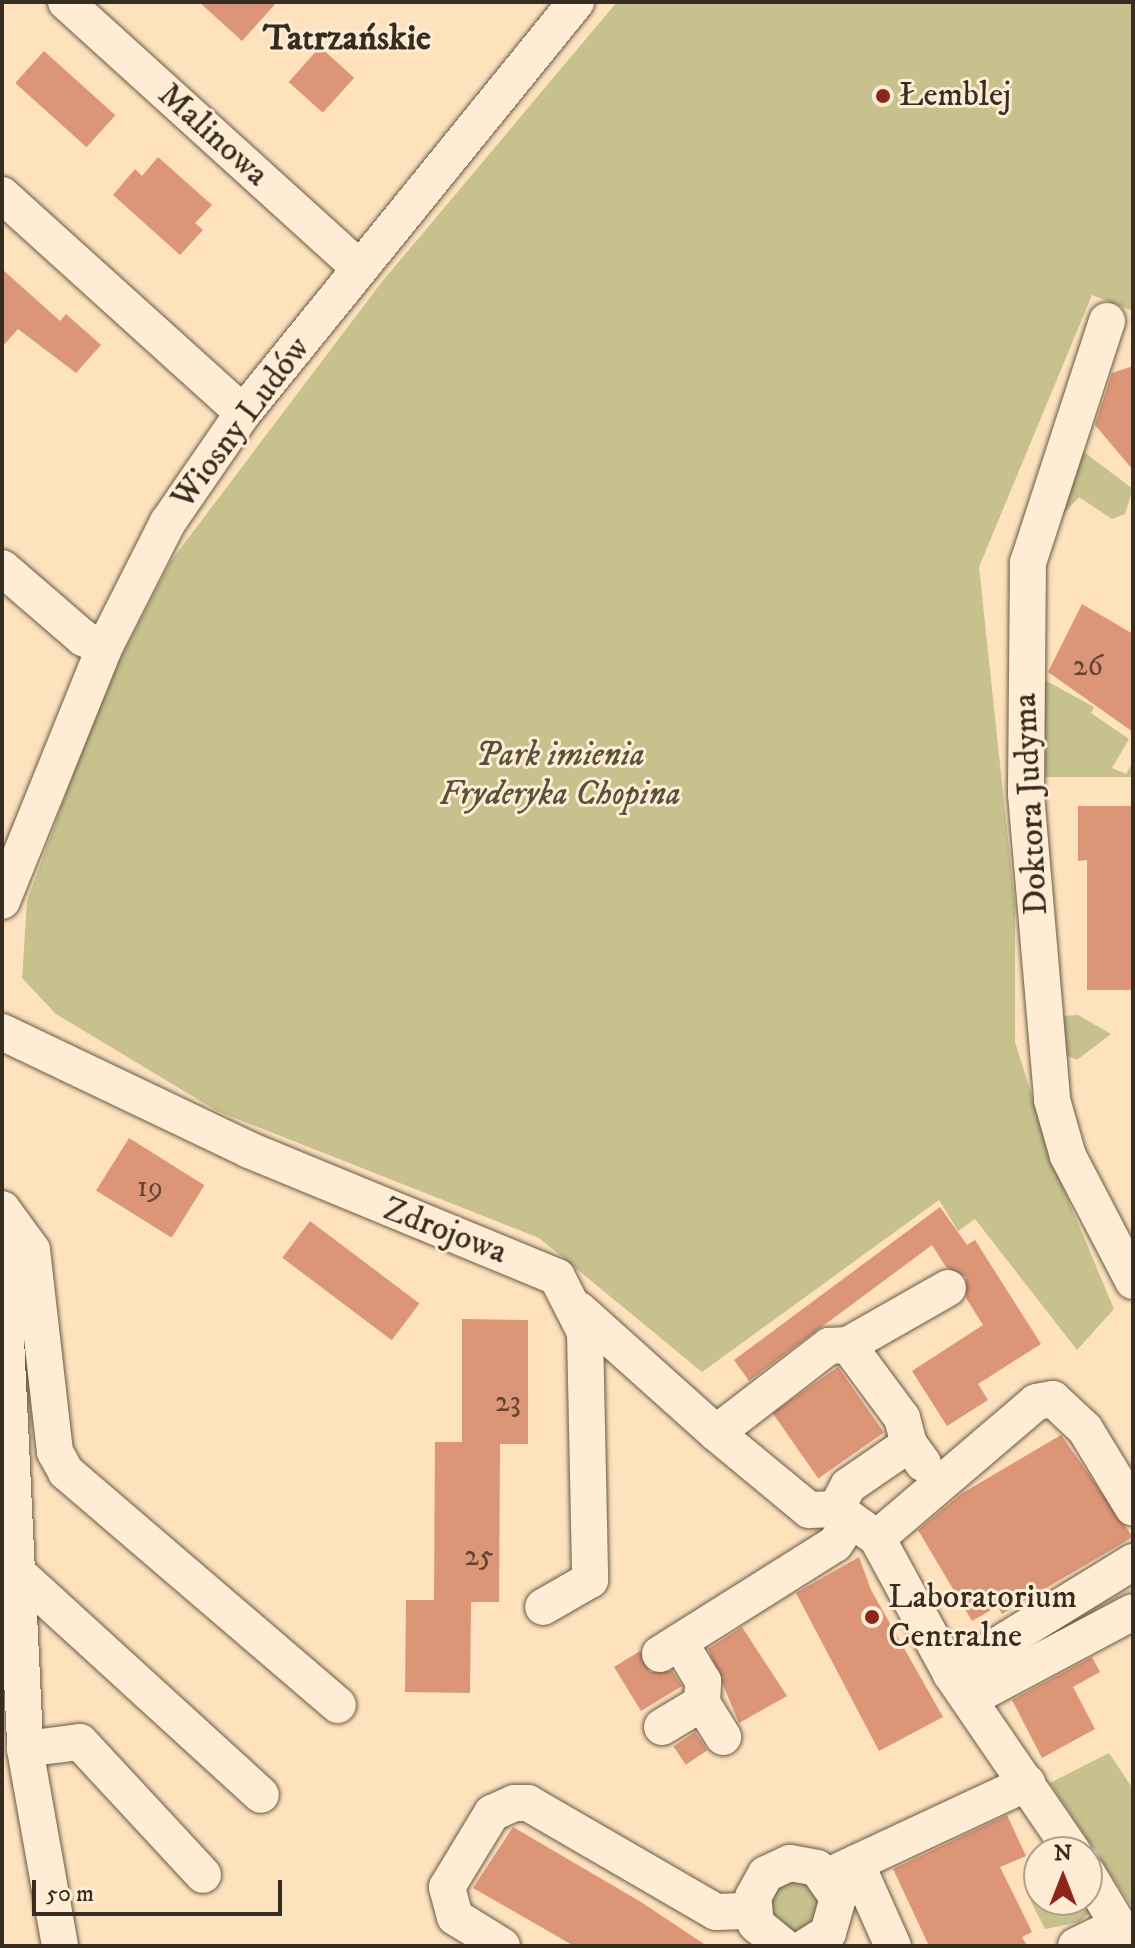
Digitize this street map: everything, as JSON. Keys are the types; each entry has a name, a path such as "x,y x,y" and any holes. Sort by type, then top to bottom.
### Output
{"street":[{"name":"Malinowa","path":"66,2 359,268"},
{"name":"Wiosny Ludów","path":"2,901 104,648 168,522 243,413 576,2"},
{"path":"2,195 243,413"},
{"name":"Doktora Judyma","path":"1107,321 1028,562 1026,794 1052,1100 1068,1156 1133,1281"},
{"path":"2,568 83,638 104,648"},
{"name":"Zdrojowa","path":"3,1034 342,1191 541,1266 563,1284 579,1310 585,1332 590,1580 543,1607"},
{"path":"2,1209 32,1250 55,1452 66,1472 338,1705"},
{"path":"2,1254 20,1575 25,1749 60,1946"},
{"path":"716,1433 829,1346 848,1345 948,1288"},
{"path":"579,1310 716,1433 809,1510 855,1522"},
{"path":"848,1345 902,1418 909,1444 937,1484"},
{"path":"723,1737 702,1703 703,1681 670,1648 721,1620 738,1600 835,1544 855,1522 937,1484 1036,1402 1053,1399 1085,1429 1133,1508"},
{"path":"909,1444 848,1486 855,1522 1062,1836"},
{"path":"961,1686 1133,1562"},
{"path":"20,1575 261,1795"},
{"path":"961,1686 1133,1612"},
{"path":"662,1727 702,1703"},
{"path":"25,1749 80,1742 203,1875"},
{"path":"783,1946 765,1936 752,1911 757,1884 777,1866 804,1863 842,1870 1027,1783"},
{"path":"502,1946 455,1917 447,1887 492,1813 514,1803 528,1803 716,1912 752,1911"},
{"path":"807,1946 836,1921 842,1870"},
{"path":"842,1870 893,1946"},
{"path":"1076,1946 1125,1935 1103,1899"}],"green space":[{"name":"Park imienia Fryderyka Chopina","path":"617,2 1133,2 1133,311 1092,295 979,567 1015,905 1015,1042 1054,1166 1114,1309 1077,1350 975,1219 958,1231 939,1200 702,1372 539,1238 217,1111 56,1014 22,978 27,901 104,690 171,561 381,283"},
{"path":"1080,449 1133,489 1125,514 1112,519 1079,497 1061,517"},
{"path":"1043,679 1094,707 1091,713 1129,739 1112,768 1126,774 1133,762 1133,777 1045,777"},
{"path":"1078,1015 1111,1034 1077,1060 1066,1055 1064,1016"},
{"path":"1109,1753 1133,1789 1133,1908 1103,1863 1103,1836 1085,1836 1050,1783"},
{"path":"807,1876 828,1911 797,1938 764,1906 769,1889"},
{"path":"1038,1916 1086,1916 1079,1922 1045,1929"}],"building":[{"path":"199,2 277,2 242,41"},
{"path":"320,47 354,78 323,113 289,82"},
{"path":"44,51 115,115 87,147 15,83"},
{"path":"158,157 212,205 195,223 203,230 180,255 113,195 135,169 142,176"},
{"path":"2,269 60,321 66,314 101,345 76,373 18,329 2,347"},
{"path":"1133,366 1133,470 1095,425 1112,373"},
{"path":"1082,604 1133,634 1133,732 1048,672"},
{"path":"1078,806 1133,806 1133,990 1087,990 1087,860 1078,861"},
{"path":"129,1138 204,1185 172,1238 96,1191"},
{"path":"940,1207 967,1245 975,1240 1041,1344 978,1384 988,1400 947,1426 912,1371 983,1325 966,1298 966,1277 946,1267 932,1245 749,1381 734,1360"},
{"path":"310,1221 419,1303 392,1340 282,1258"},
{"path":"462,1319 528,1320 528,1444 500,1444 499,1602 471,1602 470,1693 405,1692 406,1600 434,1600 435,1442 462,1442"},
{"path":"838,1367 884,1433 818,1478 772,1413"},
{"path":"1061,1435 1133,1537 1002,1614 998,1606 972,1621 918,1530 961,1494"},
{"path":"859,1557 871,1590 943,1717 879,1751 796,1593"},
{"path":"742,1627 787,1696 739,1723 708,1649"},
{"path":"640,1651 650,1672 672,1671 682,1686 641,1711 614,1667"},
{"path":"1092,1657 1100,1672 1073,1687 1095,1729 1042,1758 1012,1700"},
{"path":"695,1732 707,1750 686,1765 673,1747"},
{"path":"1007,1815 1023,1850 1023,1857 1000,1867 1032,1932 1022,1937 1027,1946 929,1946 893,1869"},
{"path":"513,1827 641,1902 707,1946 574,1946 473,1888"}],"place":[{"name":"Łemblej","path":"883,96"},
{"name":"Laboratorium Centralne","path":"872,1617"}],"district":[{"name":"Tatrzańskie","path":"347,39"}]}
